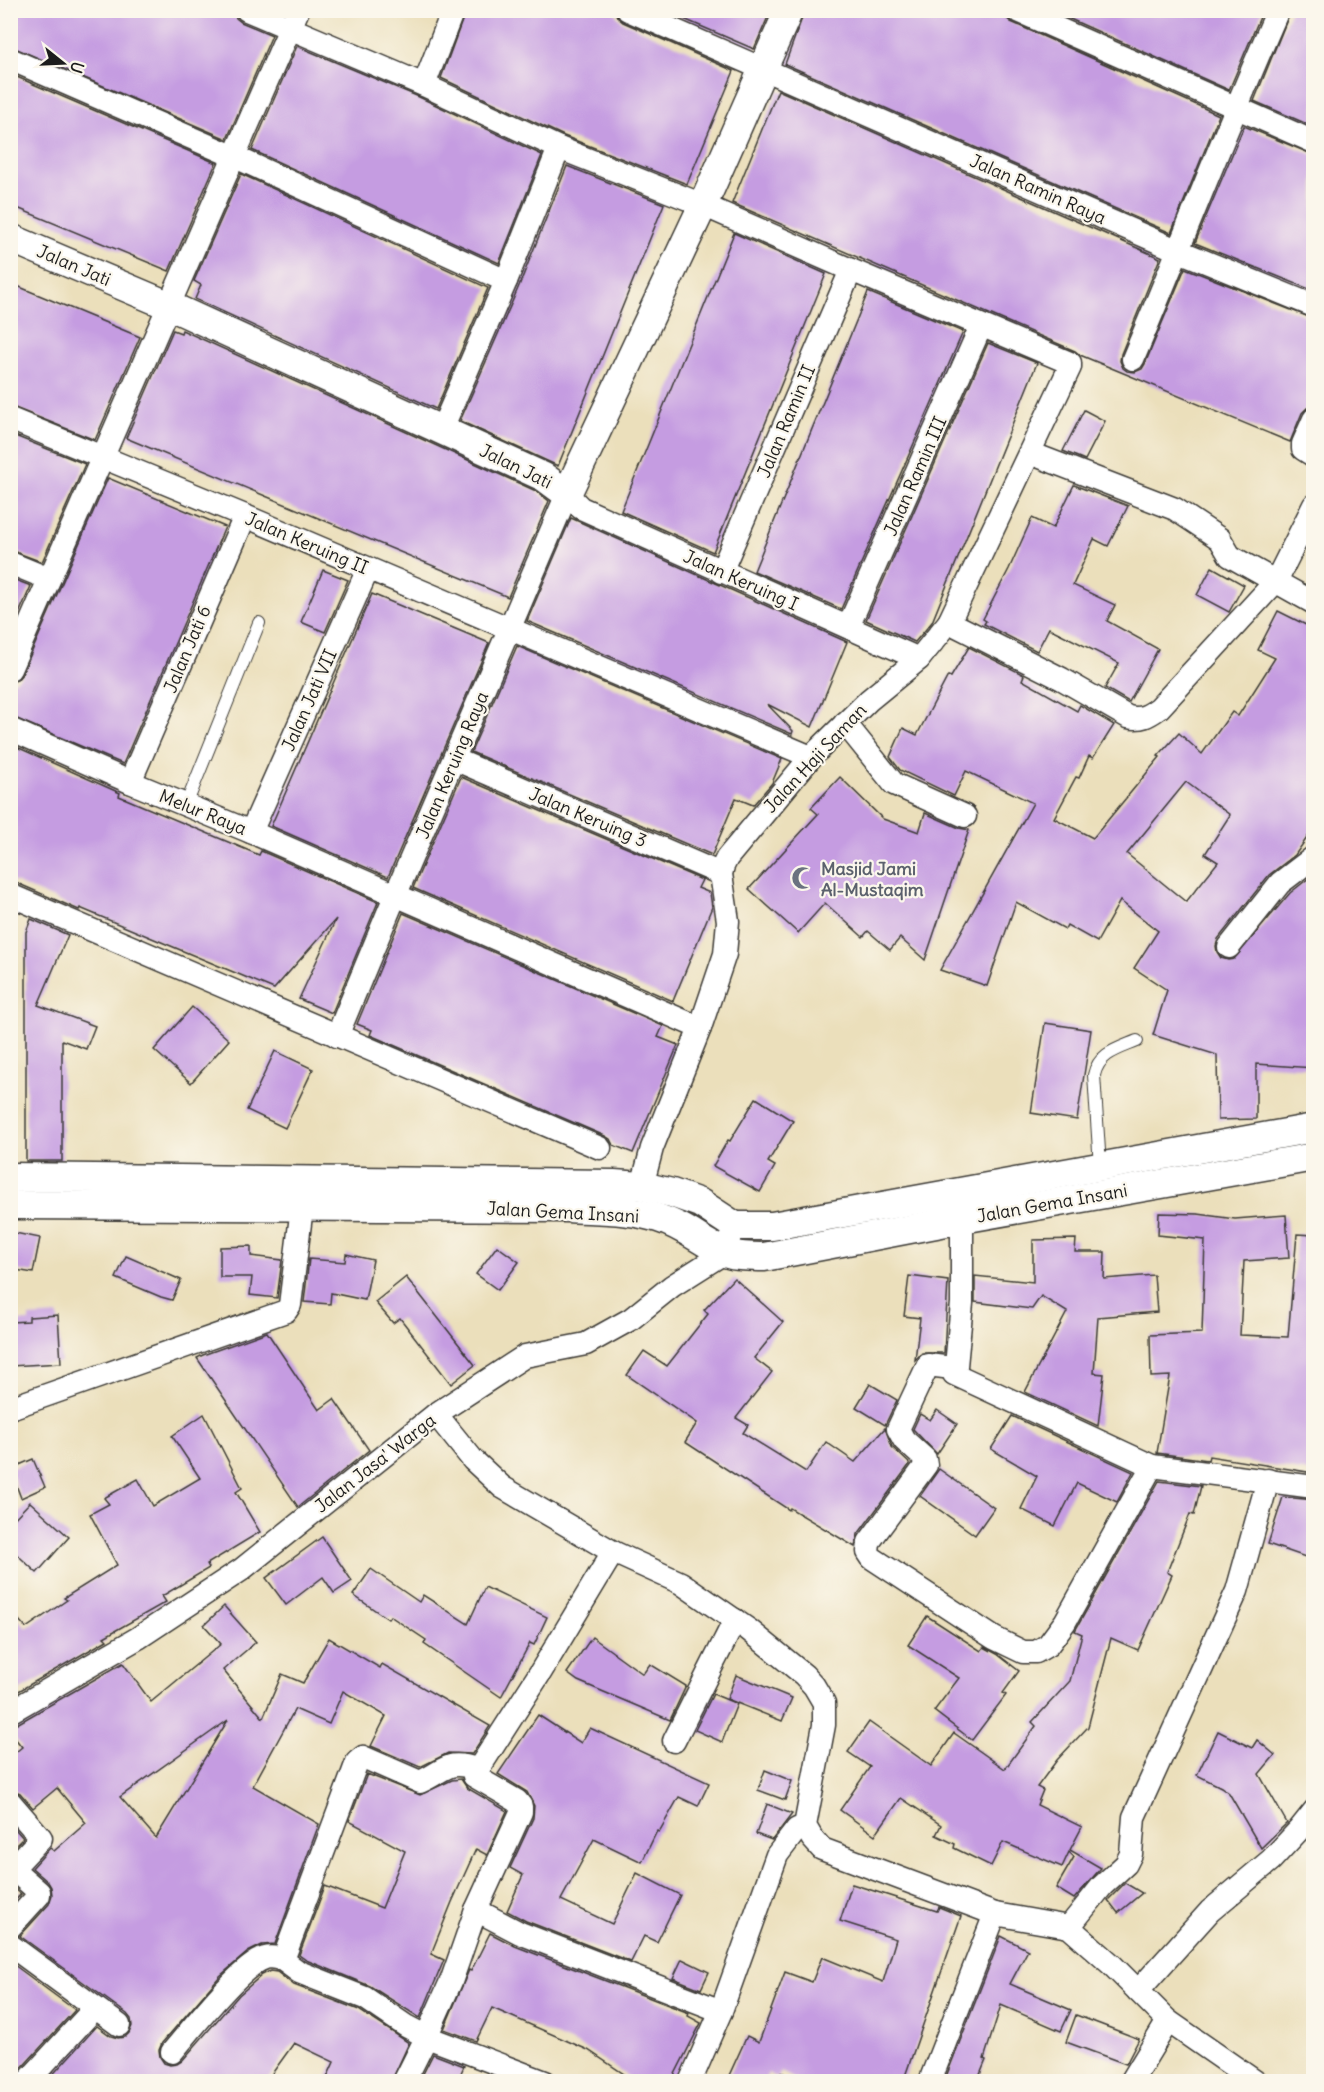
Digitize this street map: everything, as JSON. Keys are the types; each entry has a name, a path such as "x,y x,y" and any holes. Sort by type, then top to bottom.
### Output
{"street":[{"path":"247,10 294,20 424,85 559,148 703,205 981,326"},
{"path":"424,85 453,10"},
{"name":"Jalan Ramin Raya","path":"628,10 1179,251 1314,306"},
{"name":"Jalan Jati","path":"10,238 170,306 544,477 567,494 703,205 789,10"},
{"path":"1016,10 1314,142"},
{"path":"1133,359 1179,251 1235,108 1278,10"},
{"path":"10,669 294,20"},
{"path":"10,59 233,156 506,281"},
{"path":"441,431 506,281 559,148"},
{"name":"Jalan Ramin II","path":"721,572 851,270"},
{"name":"Jalan Haji Saman","path":"721,874 727,858 811,757 869,700 919,659 949,622 1071,367 1070,363 981,326"},
{"name":"Jalan Ramin III","path":"848,627 981,326"},
{"path":"1314,418 1303,444 1303,449 1314,456"},
{"name":"Jalan Keruing II","path":"10,419 245,516 811,757"},
{"path":"1030,453 1175,509 1221,539 1230,556 1314,603"},
{"name":"Jalan Keruing I","path":"567,494 582,507 721,572 919,659"},
{"name":"Jalan Keruing Raya","path":"337,1036 567,494"},
{"path":"949,622 1062,679 1128,717 1138,720 1151,715 1159,708 1276,581 1314,505"},
{"name":"Jalan Jati 6","path":"130,782 245,516"},
{"path":"10,563 49,579"},
{"name":"Jalan Jati VII","path":"251,832 368,569"},
{"path":"845,723 894,784 965,816"},
{"name":"Melur Raya","path":"10,729 700,1028"},
{"name":"Jalan Keruing 3","path":"454,759 721,874"},
{"path":"1229,947 1280,884 1314,857"},
{"path":"638,1199 652,1148 700,1028 725,954 728,921 721,874"},
{"path":"10,896 600,1148"},
{"name":"Jalan Gema Insani","path":"10,1205 567,1208 672,1192 700,1203 735,1226 772,1226 1314,1128"},
{"name":"Jalan Gema Insani","path":"10,1177 614,1184 638,1199 657,1218 682,1227 724,1253 764,1257 962,1219 1314,1157"},
{"path":"10,1408 286,1311 290,1305 302,1207"},
{"path":"812,1219 817,1247"},
{"path":"962,1219 962,1303 956,1366 952,1368 928,1365 921,1376 898,1429 904,1440 926,1459 926,1465 869,1542 868,1552 872,1558 994,1638 1023,1652 1036,1652 1048,1645 1065,1622 1152,1466"},
{"path":"724,1253 735,1226"},
{"name":"Jalan Jasa' Warga","path":"10,1712 138,1638 241,1570 436,1414 525,1356 586,1344 632,1319 672,1286 724,1253"},
{"path":"952,1368 954,1374 1152,1466 1314,1487"},
{"path":"436,1414 473,1460 502,1487 613,1552 681,1583 735,1620 804,1675 814,1686 824,1703 824,1725 805,1826 822,1849 994,1914 1069,1927 1112,1965 1168,2021 1256,2082"},
{"path":"1069,1927 1102,1886 1126,1864 1131,1854 1134,1817 1237,1591 1268,1480"},
{"path":"404,2082 427,2037 452,1979 476,1910 521,1812 521,1806 517,1802 474,1776 613,1552"},
{"path":"674,1741 735,1620"},
{"path":"283,1960 360,1759 363,1757 420,1782 450,1764 461,1764 477,1769"},
{"path":"10,1802 41,1838 14,1868 39,1892 39,1895 10,1927"},
{"path":"1138,1991 1210,1911 1270,1860 1314,1811"},
{"path":"690,2082 721,2011 777,1855 797,1830 805,1826"},
{"path":"476,1910 520,1933 721,2011"},
{"path":"932,2076 994,1914"},
{"path":"10,1945 119,2025"},
{"path":"172,2052 246,1970 263,1958 274,1957 283,1960 299,1972 365,1998 406,2026 427,2037 545,2082"},
{"path":"27,2082 95,2008"},
{"path":"1131,2082 1168,2021"}],"lane":[{"path":"186,806 259,622"},
{"path":"1100,1166 1094,1075 1096,1064 1106,1054 1137,1041"}],"building":[{"path":"10,10 233,10 236,18 241,22 272,35 227,139 10,46"},
{"path":"466,10 615,10 617,17 623,22 734,71 687,184 564,136 441,78"},
{"path":"663,10 771,10 754,49"},
{"path":"805,10 1003,10 1005,17 1011,22 1219,115 1171,233 785,64"},
{"path":"1050,10 1263,10 1229,90"},
{"path":"1291,10 1314,10 1314,127 1254,101"},
{"path":"297,46 419,97 542,155 499,263 252,150"},
{"path":"10,74 216,163 169,271 10,205"},
{"path":"778,90 1160,258 1121,354 1120,361 1127,371 1135,372 1142,369 1145,364 1185,268 1314,319 1314,406 1302,413 1290,442 1080,355 732,203"},
{"path":"1244,126 1314,155 1314,291 1195,243"},
{"path":"567,166 664,204 558,466 460,421 519,286"},
{"path":"241,174 488,288 436,409 195,299 201,285 194,281"},
{"path":"734,233 826,274 713,552 621,511"},
{"path":"10,283 140,337 95,440 10,406"},
{"path":"868,292 963,332 841,609 754,571"},
{"path":"173,330 181,333 182,330 536,491 549,501 508,597 126,438"},
{"path":"988,343 1037,363 932,622 915,642 866,620"},
{"path":"1084,410 1105,421 1085,460 1063,451"},
{"path":"10,434 85,464 42,562 10,550"},
{"path":"108,478 225,527 123,764 10,716 10,682 17,680 22,674"},
{"path":"1074,485 1128,506 1108,546 1094,539 1073,585 1115,605 1107,621 1158,649 1129,702 1105,688 1119,663 1049,628 1037,651 984,624 986,621 983,619 1032,518 1053,528"},
{"path":"571,518 847,642 812,727 767,704 793,731 792,734 527,621"},
{"path":"1212,567 1244,585 1229,612 1197,595"},
{"path":"323,570 348,580 325,632 301,622"},
{"path":"10,578 31,586 10,634"},
{"path":"372,594 489,643 388,877 271,826"},
{"path":"1278,611 1314,629 1314,828 1295,855 1269,875 1218,939 1216,946 1221,958 1234,959 1290,893 1314,874 1314,1068 1256,1064 1256,1119 1218,1120 1217,1055 1153,1035 1167,990 1134,968 1158,931 1120,901 1097,942 1067,925 1065,929 1016,902 987,986 940,970 1033,803 966,771 954,796 900,770 890,757 903,728 917,735 948,676 951,677 969,647 1024,675 1022,680 1077,711 1080,705 1114,725 1093,758 1089,756 1079,778 1076,777 1054,818 1093,838 1179,733 1202,754 1232,712 1238,716 1275,658 1258,650","holes":["1186,782 1230,815 1205,854 1218,862 1186,902 1127,854"]},
{"path":"517,646 782,759 772,783 753,805 736,798 712,855 471,752"},
{"path":"10,744 120,793 119,796 259,855 261,851 378,902 332,1013 299,999 336,919 274,989 10,880"},
{"path":"461,777 702,880 698,888 710,893 712,907 673,1001 413,888"},
{"path":"840,777 883,819 919,832 925,813 969,830 925,960 900,938 890,950 868,931 863,937 825,903 798,933 749,889 818,814 811,808"},
{"path":"403,913 663,1026 658,1037 678,1045 633,1153 613,1145 605,1136 370,1035 372,1030 357,1024"},
{"path":"31,919 68,935 38,1005 95,1026 86,1049 62,1040 62,1161 26,1161 26,932"},
{"path":"192,1007 229,1040 191,1083 154,1050"},
{"path":"1045,1023 1091,1030 1077,1120 1031,1113"},
{"path":"275,1051 313,1069 285,1128 247,1110"},
{"path":"756,1098 793,1121 768,1162 775,1166 760,1192 713,1166"},
{"path":"1159,1213 1198,1214 1235,1219 1286,1215 1289,1258 1244,1261 1240,1335 1288,1337 1297,1234 1314,1235 1314,1473 1209,1456 1208,1460 1157,1453 1170,1376 1151,1377 1150,1335 1202,1333 1205,1240 1158,1235"},
{"path":"10,1232 40,1238 33,1273 10,1269"},
{"path":"1076,1239 1075,1252 1105,1252 1104,1279 1154,1275 1157,1312 1098,1317 1094,1373 1104,1374 1098,1426 1025,1392 1067,1312 1041,1296 1032,1309 975,1302 975,1276 1033,1282 1033,1240"},
{"path":"251,1246 251,1256 282,1260 277,1298 250,1295 252,1277 220,1277 220,1247"},
{"path":"497,1246 519,1262 498,1290 476,1274"},
{"path":"346,1254 373,1260 365,1300 331,1293 330,1304 304,1302 309,1259 345,1262"},
{"path":"126,1256 181,1280 172,1300 116,1278"},
{"path":"909,1276 948,1281 944,1353 922,1353 915,1360 920,1318 904,1316"},
{"path":"406,1277 475,1365 451,1384 400,1318 393,1323 375,1302"},
{"path":"734,1278 783,1322 754,1358 772,1372 736,1418 748,1425 743,1433 806,1472 826,1442 855,1462 885,1428 892,1447 910,1464 858,1534 855,1547 790,1508 789,1510 685,1442 697,1423 627,1375 644,1351 667,1366 708,1314 704,1310"},
{"path":"58,1315 61,1363 10,1366 10,1322 29,1321 29,1317"},
{"path":"267,1332 319,1410 334,1399 369,1450 298,1507 197,1358"},
{"path":"870,1384 897,1400 885,1425 856,1407"},
{"path":"937,1410 957,1424 937,1454 913,1429 920,1414 930,1420"},
{"path":"204,1414 242,1488 236,1492 260,1532 207,1564 209,1568 162,1596 166,1602 104,1637 107,1640 10,1696 10,1610 26,1628 67,1600 64,1598 117,1565 90,1514 109,1504 104,1498 138,1479 153,1506 200,1478 172,1436"},
{"path":"1012,1416 1133,1472 1117,1502 1077,1483 1055,1526 1021,1509 1037,1476 991,1449"},
{"path":"33,1459 45,1487 21,1498 10,1469"},
{"path":"939,1469 994,1508 975,1535 920,1496"},
{"path":"1159,1481 1201,1486 1194,1515 1190,1514 1167,1572 1172,1575 1138,1650 1111,1638 1088,1727 1057,1760 1037,1787 1043,1790 1037,1805 1082,1827 1070,1850 1101,1868 1074,1899 1056,1888 1074,1857 1069,1852 1062,1867 1003,1842 991,1866 954,1848 955,1844 936,1835 941,1825 901,1798 875,1835 840,1810 870,1767 848,1752 869,1722 931,1766 954,1733 1005,1769 1036,1726 1032,1722 1070,1681 1082,1634 1075,1631"},
{"path":"1283,1497 1314,1500 1314,1560 1268,1544"},
{"path":"30,1502 69,1537 37,1573 10,1548 10,1523"},
{"path":"322,1537 352,1581 334,1593 323,1577 286,1605 266,1578"},
{"path":"371,1569 419,1602 423,1595 468,1624 485,1587 547,1617 534,1645 530,1643 501,1697 424,1644 426,1640 390,1616 388,1619 353,1595"},
{"path":"224,1606 256,1642 223,1670 263,1718 282,1674 303,1683 329,1638 380,1668 382,1664 490,1726 472,1754 448,1753 420,1767 371,1746 386,1716 343,1691 329,1724 295,1709 253,1786 319,1824 275,1944 262,1945 248,1952 220,1976 162,2043 159,2050 164,2063 170,2065 182,2061 239,1995 270,1971 277,1972 294,1985 359,2010 409,2043 391,2082 325,2082 334,2062 294,2043 266,2082 46,2082 97,2026 118,2038 125,2037 132,2026 127,2014 20,1936 49,1904 52,1895 48,1882 32,1868 50,1848 54,1851 86,1823 57,1788 33,1808 20,1793 10,1789 10,1757 22,1747 10,1732 10,1725 17,1724 123,1663 151,1702 221,1644 204,1625","holes":["228,1720 156,1838 120,1797"]},
{"path":"927,1616 981,1651 984,1647 997,1654 1019,1671 1003,1693 1006,1695 972,1740 934,1711 959,1678 908,1645"},
{"path":"592,1637 643,1674 650,1664 686,1686 670,1720 578,1681 567,1673"},
{"path":"736,1675 792,1698 782,1721 727,1699"},
{"path":"713,1694 737,1704 722,1742 695,1730"},
{"path":"538,1715 581,1743 590,1728 709,1783 698,1806 679,1797 659,1832 657,1831 642,1862 594,1839 561,1900 612,1924 637,1873 680,1895 657,1942 644,1936 631,1962 526,1921 507,1911 523,1875 510,1868 533,1818 534,1806 527,1792 498,1774"},
{"path":"1218,1731 1252,1748 1257,1740 1275,1755 1259,1774 1287,1823 1261,1848 1229,1793 1197,1775"},
{"path":"765,1770 792,1781 785,1800 758,1790"},
{"path":"367,1774 420,1795 452,1780 461,1779 467,1788 507,1811 487,1855 476,1849 452,1902 431,1954 444,1960 420,2018 370,1986 299,1955 325,1886 382,1908 405,1851 349,1821"},
{"path":"767,1804 792,1814 772,1840 756,1834"},
{"path":"10,1823 23,1838 10,1851"},
{"path":"1125,1883 1142,1893 1118,1913 1108,1900"},
{"path":"852,1884 937,1911 939,1907 961,1916 903,2082 801,2082 781,2072 778,2078 768,2073 764,2082 726,2082 747,2036 759,2042 785,1972 812,1982 822,1957 883,1982 896,1939 840,1921"},
{"path":"10,1885 21,1894 10,1906"},
{"path":"490,1933 515,1946 689,2013 688,2016 701,2023 671,2082 636,2082 588,2050 492,2008 476,2041 444,2029 469,1970 471,1971"},
{"path":"1001,1936 1028,1950 1010,1984 1071,2010 1061,2031 1001,2005 984,2059 986,2060 977,2082 944,2082"},
{"path":"682,1959 709,1972 701,1989 673,1978"},
{"path":"10,1962 75,2010 17,2073 14,2082 10,2082"},
{"path":"1076,2015 1139,2039 1126,2064 1066,2042"},
{"path":"433,2054 464,2066 457,2082 419,2082"}],"place":[{"name":"Masjid Jami Al-Mustaqim","path":"803,878"}]}
